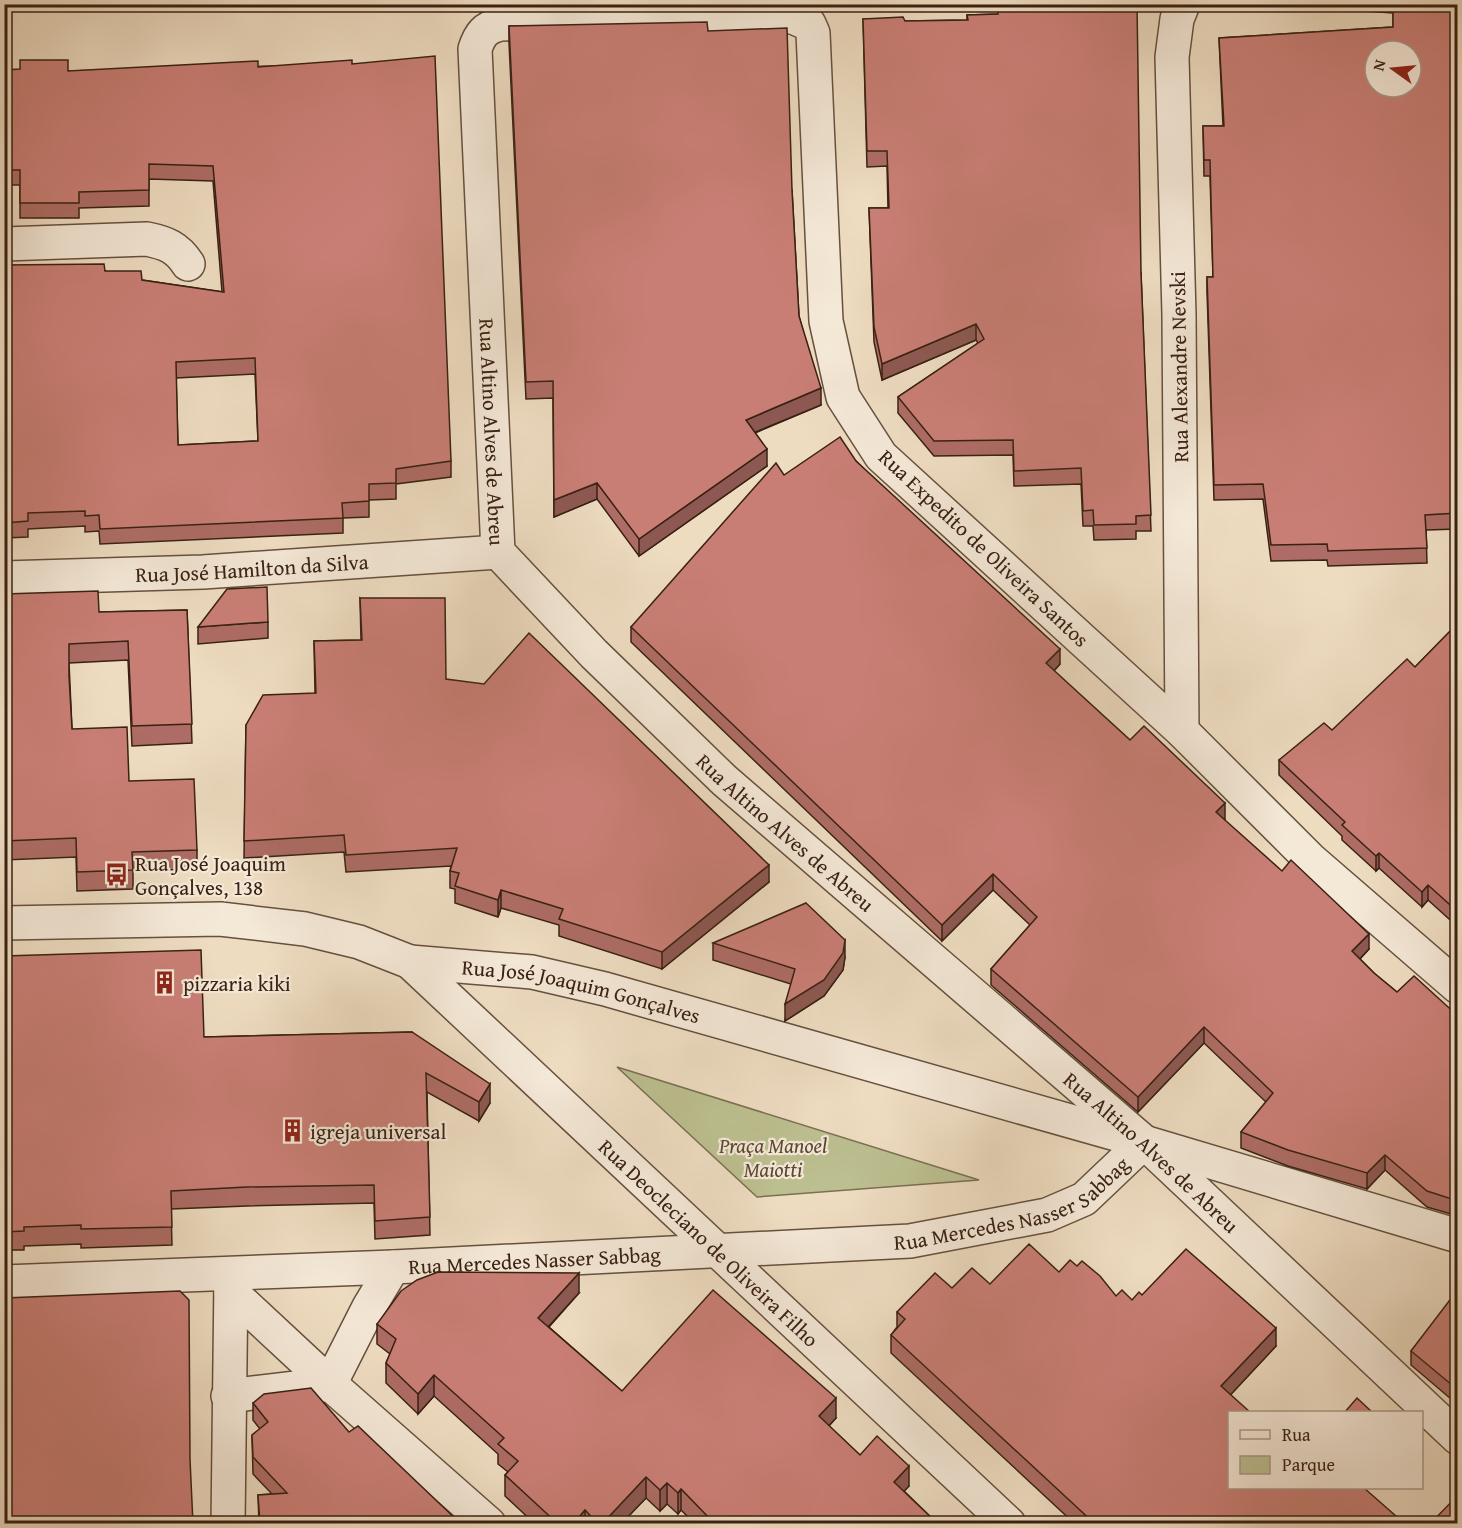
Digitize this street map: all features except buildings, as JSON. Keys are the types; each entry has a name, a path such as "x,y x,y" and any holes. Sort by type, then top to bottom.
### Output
{"street":[{"name":"Rua Alexandre Nevski","path":"1182,730 1179,315 1172,57 1177,19 1183,4"},
{"name":"Rua Expedito de Oliveira Santos","path":"475,49 479,37 487,27 500,24 790,16 809,24 813,33 826,321 843,397 881,456 1182,730 1310,859 1458,987"},
{"name":"Rua Altino Alves de Abreu","path":"475,49 498,552 594,654 724,780 1144,1142 1458,1438"},
{"path":"4,244 147,239 165,243 179,251 188,264"},
{"name":"Rua José Hamilton da Silva","path":"4,578 203,572 498,552"},
{"name":"Rua José Joaquim Gonçalves","path":"4,923 220,920 306,929 359,942 410,962 532,972 605,989 1144,1142 1458,1236"},
{"name":"Rua Deocleciano de Oliveira Filho","path":"410,962 1009,1524"},
{"name":"Rua Mercedes Nasser Sabbag","path":"4,1282 231,1283 393,1267 910,1241 1047,1215 1084,1199 1144,1142"},
{"path":"330,1384 369,1307 393,1267"},
{"path":"231,1283 330,1384 489,1524"},
{"path":"228,1524 231,1283"},
{"path":"228,1396 330,1384"}],"green space":[{"name":"Praça Manoel Maiotti","path":"617,1067 979,1180 757,1197"}],"place":[{"name":"Rua José Joaquim Gonçalves, 138","path":"117,875"},
{"name":"pizzaria kiki","path":"165,983"},
{"name":"igreja universal","path":"292,1131"}]}
